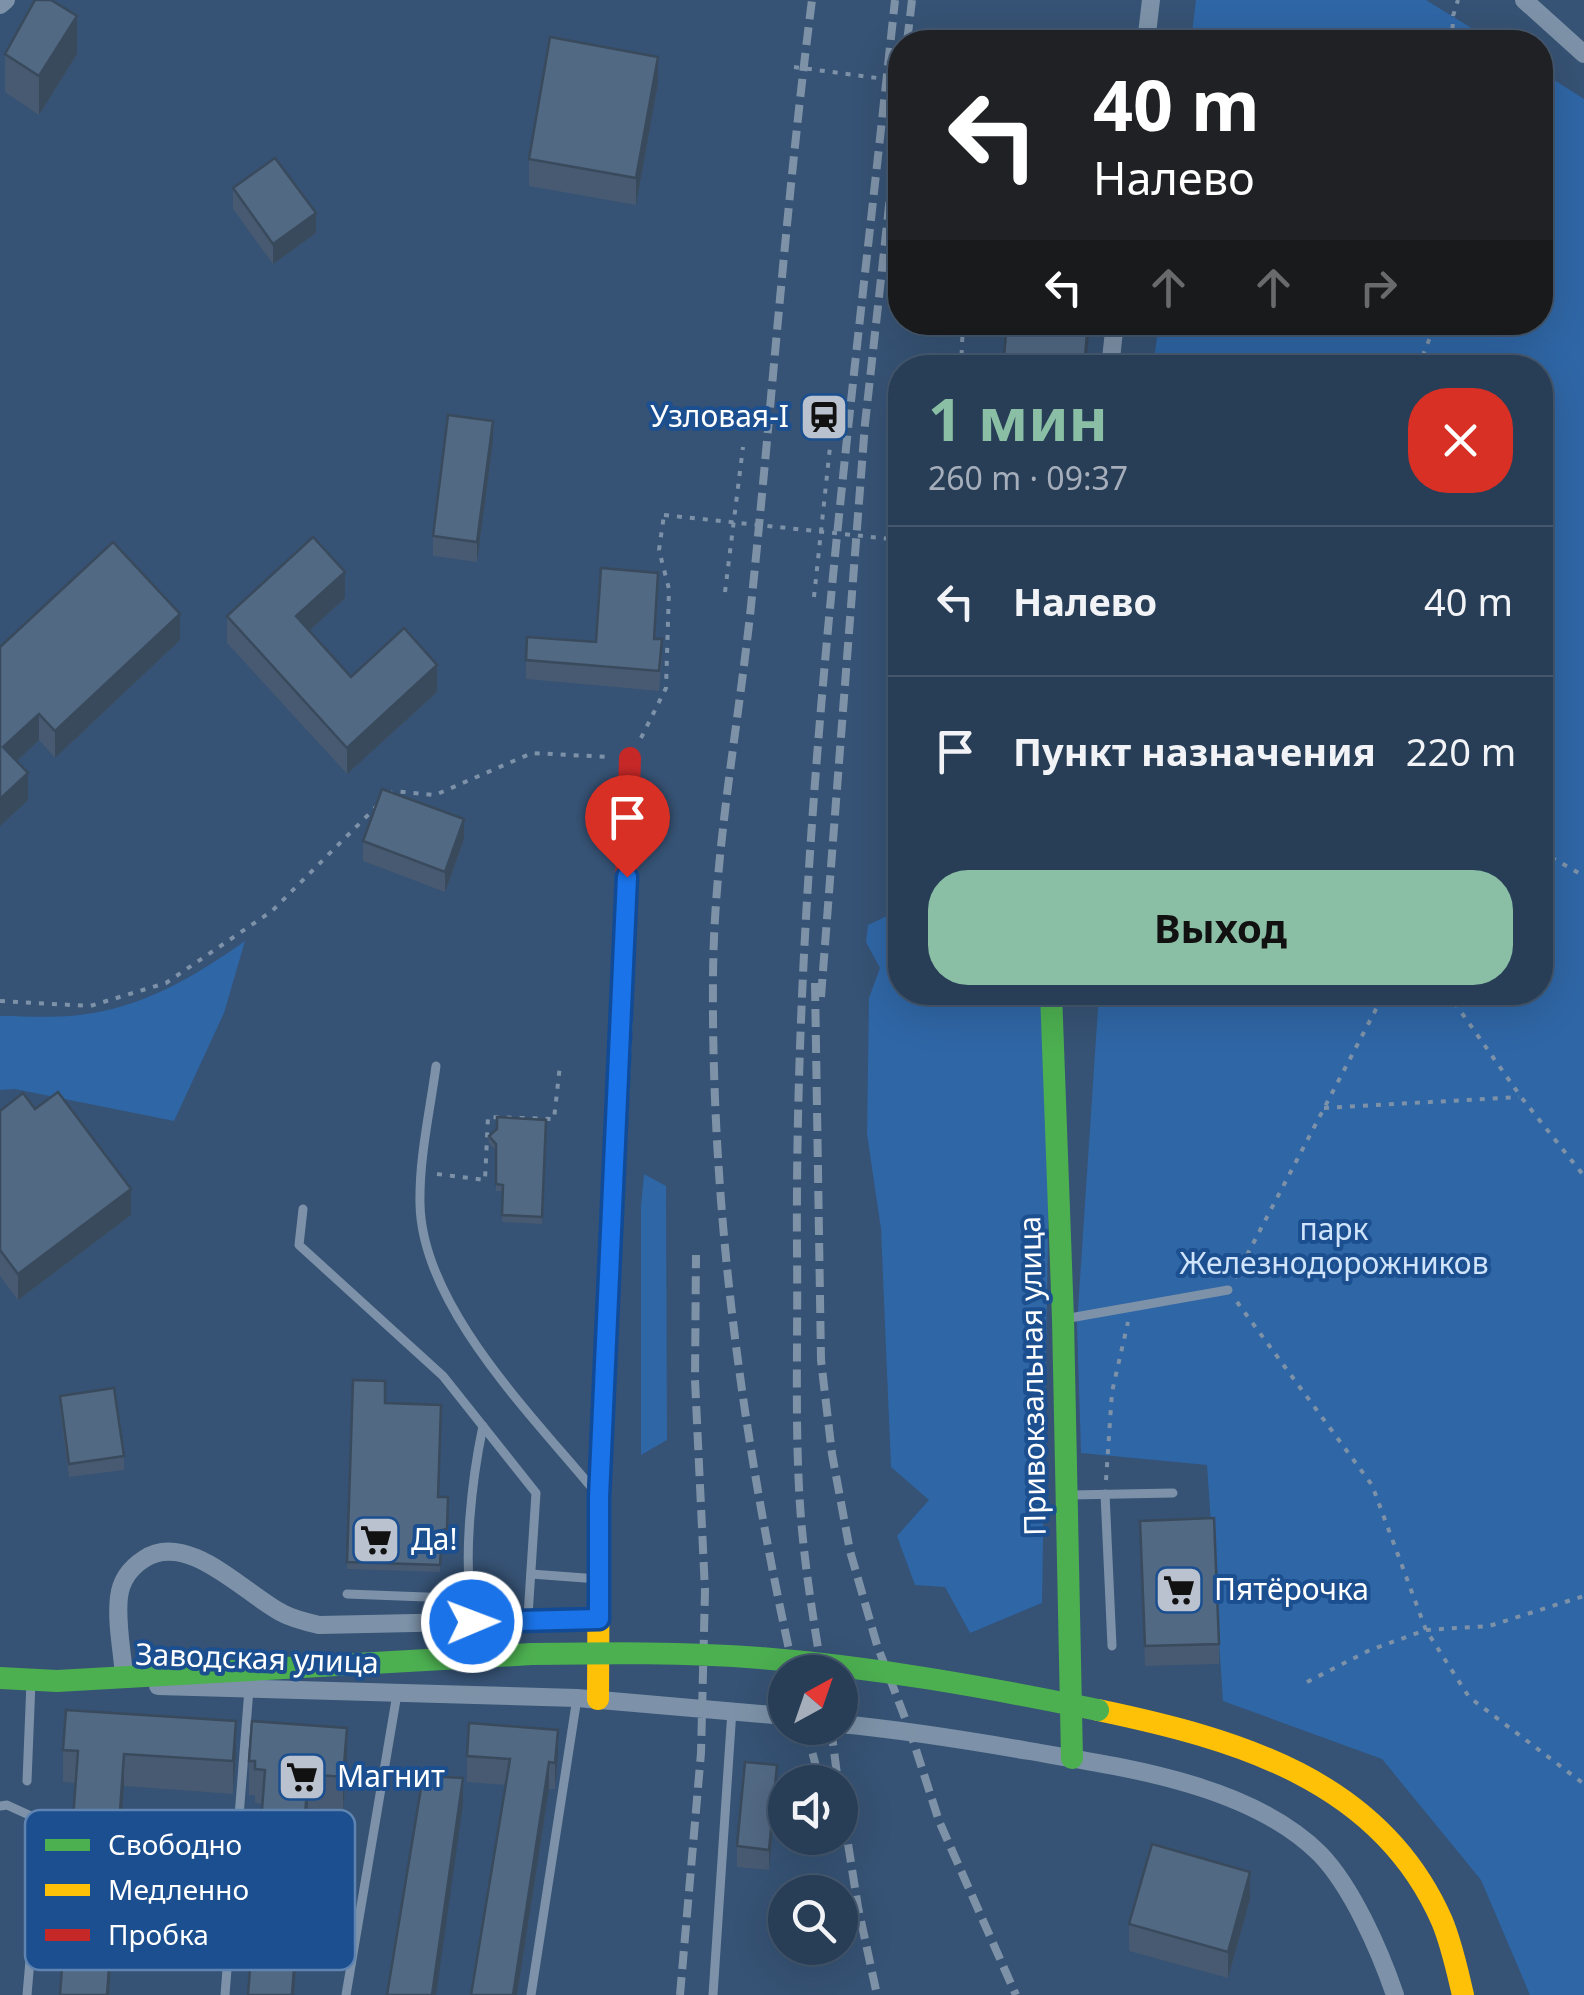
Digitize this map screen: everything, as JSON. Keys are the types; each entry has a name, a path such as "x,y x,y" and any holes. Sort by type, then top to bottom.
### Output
{"street":[{"path":"0,6 6,0"},
{"path":"1147,30 1151,0"},
{"path":"1524,0 1584,54"},
{"path":"587,1699 599,1619 599,1497 630,758"},
{"name":"Привокзальная улица","path":"1051,1005 1072,1758"},
{"path":"124,1675 118,1599 124,1580 140,1561 164,1551 177,1551 201,1560 270,1606 301,1621 330,1625 473,1617 599,1619"},
{"path":"57,1681 532,1654 660,1653 760,1658 933,1679 1098,1710 1239,1743 1284,1762 1350,1804 1379,1830 1413,1872 1442,1922 1463,1995"},
{"name":"Заводская улица","path":"0,1678 631,1701 768,1714"},
{"path":"858,1726 910,1730 1176,1778 1278,1820 1321,1855 1355,1904 1395,1995"}],"lane":[{"path":"436,1066 420,1205 426,1243 446,1300 501,1378 599,1497"},
{"path":"303,1210 299,1246 443,1376 536,1493 528,1616 473,1617 452,1598 347,1594"},
{"path":"1063,1319 1228,1290"},
{"path":"473,1617 468,1587 476,1460 483,1426"},
{"path":"1066,1495 1173,1493"},
{"path":"1105,1494 1112,1646"},
{"path":"531,1574 600,1579"},
{"path":"27,1781 32,1680"},
{"path":"239,1810 249,1689"},
{"path":"355,1942 397,1694"},
{"path":"532,1995 587,1699"},
{"path":"712,1995 732,1710"},
{"path":"0,1806 25,1813"},
{"path":"27,1995 29,1970"},
{"path":"224,1995 226,1970"},
{"path":"346,1995 350,1970"}],"path":[{"path":"1452,30 1458,0"},
{"path":"794,67 888,79"},
{"path":"814,597 830,446"},
{"path":"725,592 743,447"},
{"path":"0,1001 90,1006 166,983 272,911 394,791 435,795 532,753 630,758 666,688 670,589 659,550 664,515 888,539"},
{"path":"1553,858 1584,876"},
{"path":"1378,1005 1228,1290 1372,1485 1426,1630 1469,1697 1584,1784"},
{"path":"1455,1005 1520,1096 1584,1176"},
{"path":"422,1172 484,1180 488,1117 554,1118 560,1065"},
{"path":"1324,1108 1520,1096"},
{"path":"1105,1494 1112,1392 1131,1307"},
{"path":"1307,1682 1370,1650 1426,1630 1488,1626 1584,1596"}],"green space":[{"path":"1196,0 1426,0 1475,30 1192,30"},
{"name":"парк Железнодорожников","path":"1553,79 1584,99 1584,1995 1530,1995 1481,1880 1382,1759 1223,1701 1207,1465 1081,1453 1077,1324 1098,1005 1553,1005 1553,355 1155,355 1157,335 1553,335"},
{"path":"888,917 888,1005 1052,1005 1042,1603 970,1633 945,1587 915,1585 897,1536 929,1500 891,1467 881,1229 867,1134 869,998 880,968 866,942 868,925"},
{"path":"245,941 224,1013 174,1121 15,1089 0,1090 0,1016 82,1015 135,1002 192,976"},
{"path":"644,1174 666,1186 667,1440 641,1455 641,1206"}],"building":[{"path":"35,0 51,0 77,16 39,76 5,54"},
{"path":"550,37 658,57 636,178 529,159"},
{"path":"275,158 316,213 273,244 233,188"},
{"path":"1006,335 1087,335 1085,355 1004,355"},
{"path":"448,415 493,421 477,542 433,536"},
{"path":"313,537 345,572 296,616 351,677 404,628 437,665 347,748 227,616"},
{"path":"113,542 180,614 55,731 39,714 3,747 28,773 0,799 0,647"},
{"path":"601,568 658,573 654,639 662,639 659,671 526,660 527,637 596,642"},
{"path":"382,789 464,819 445,872 363,841"},
{"path":"58,1092 131,1189 18,1274 0,1250 0,1111 23,1093 35,1109"},
{"path":"497,1117 546,1120 542,1217 502,1215 503,1185 496,1184 496,1144 489,1136 497,1129"},
{"path":"353,1380 385,1381 385,1403 441,1405 438,1497 448,1497 440,1565 347,1562"},
{"path":"114,1388 124,1456 69,1464 60,1396"},
{"name":"Пятёрочка","path":"1214,1518 1219,1644 1145,1646 1140,1521"},
{"path":"66,1710 236,1721 233,1761 124,1754 120,1810 74,1810 78,1751 63,1750"},
{"path":"252,1721 347,1728 343,1777 308,1774 305,1810 262,1810 265,1770 255,1769 255,1761 249,1761"},
{"path":"469,1723 558,1730 555,1763 549,1762 513,1995 471,1995 510,1759 467,1756"},
{"path":"745,1762 777,1765 768,1765 768,1850 737,1846"},
{"path":"423,1776 463,1778 432,1995 387,1995"},
{"path":"1152,1844 1250,1872 1228,1952 1129,1924"},
{"path":"62,1970 109,1970 107,1995 60,1995"},
{"path":"250,1970 294,1970 292,1995 248,1995"}],"railway":[{"path":"790,1655 745,1414 734,1327 718,1152 713,976 722,837 751,606 812,0"},
{"path":"892,30 895,0"},
{"path":"908,30 912,0"},
{"path":"819,1655 805,1558 798,1459 799,1095 805,938 828,625 888,64"},
{"path":"821,997 865,424 888,215"},
{"path":"815,983 821,1360 832,1454 850,1551 877,1645 939,1821 1016,1995"},
{"path":"680,1995 701,1753 705,1591 695,1380 696,1255"},
{"path":"810,1745 816,1765"},
{"path":"833,1745 836,1765"},
{"path":"850,1855 877,1995"}],"traffic: fast":[{"path":"1051,1005 1072,1758"},
{"path":"0,1678 57,1681 532,1654"},
{"path":"532,1654 674,1654 803,1662 930,1679 1098,1710"}],"traffic: slow":[{"path":"598,1699 599,1497 622,1012"},
{"path":"1098,1710 1201,1735 1251,1752 1342,1799 1381,1832 1415,1872 1442,1921 1463,1995"}],"traffic: jam":[{"path":"622,1012 630,758"}],"place":[{"name":"Узловая-I","path":"824,417"},
{"name":"Да!","path":"376,1540"},
{"name":"Пятёрочка","path":"1179,1590"},
{"name":"Магнит","path":"302,1777"}],"route":[{"path":"472,1622 599,1619 599,1497 627,877"}]}
